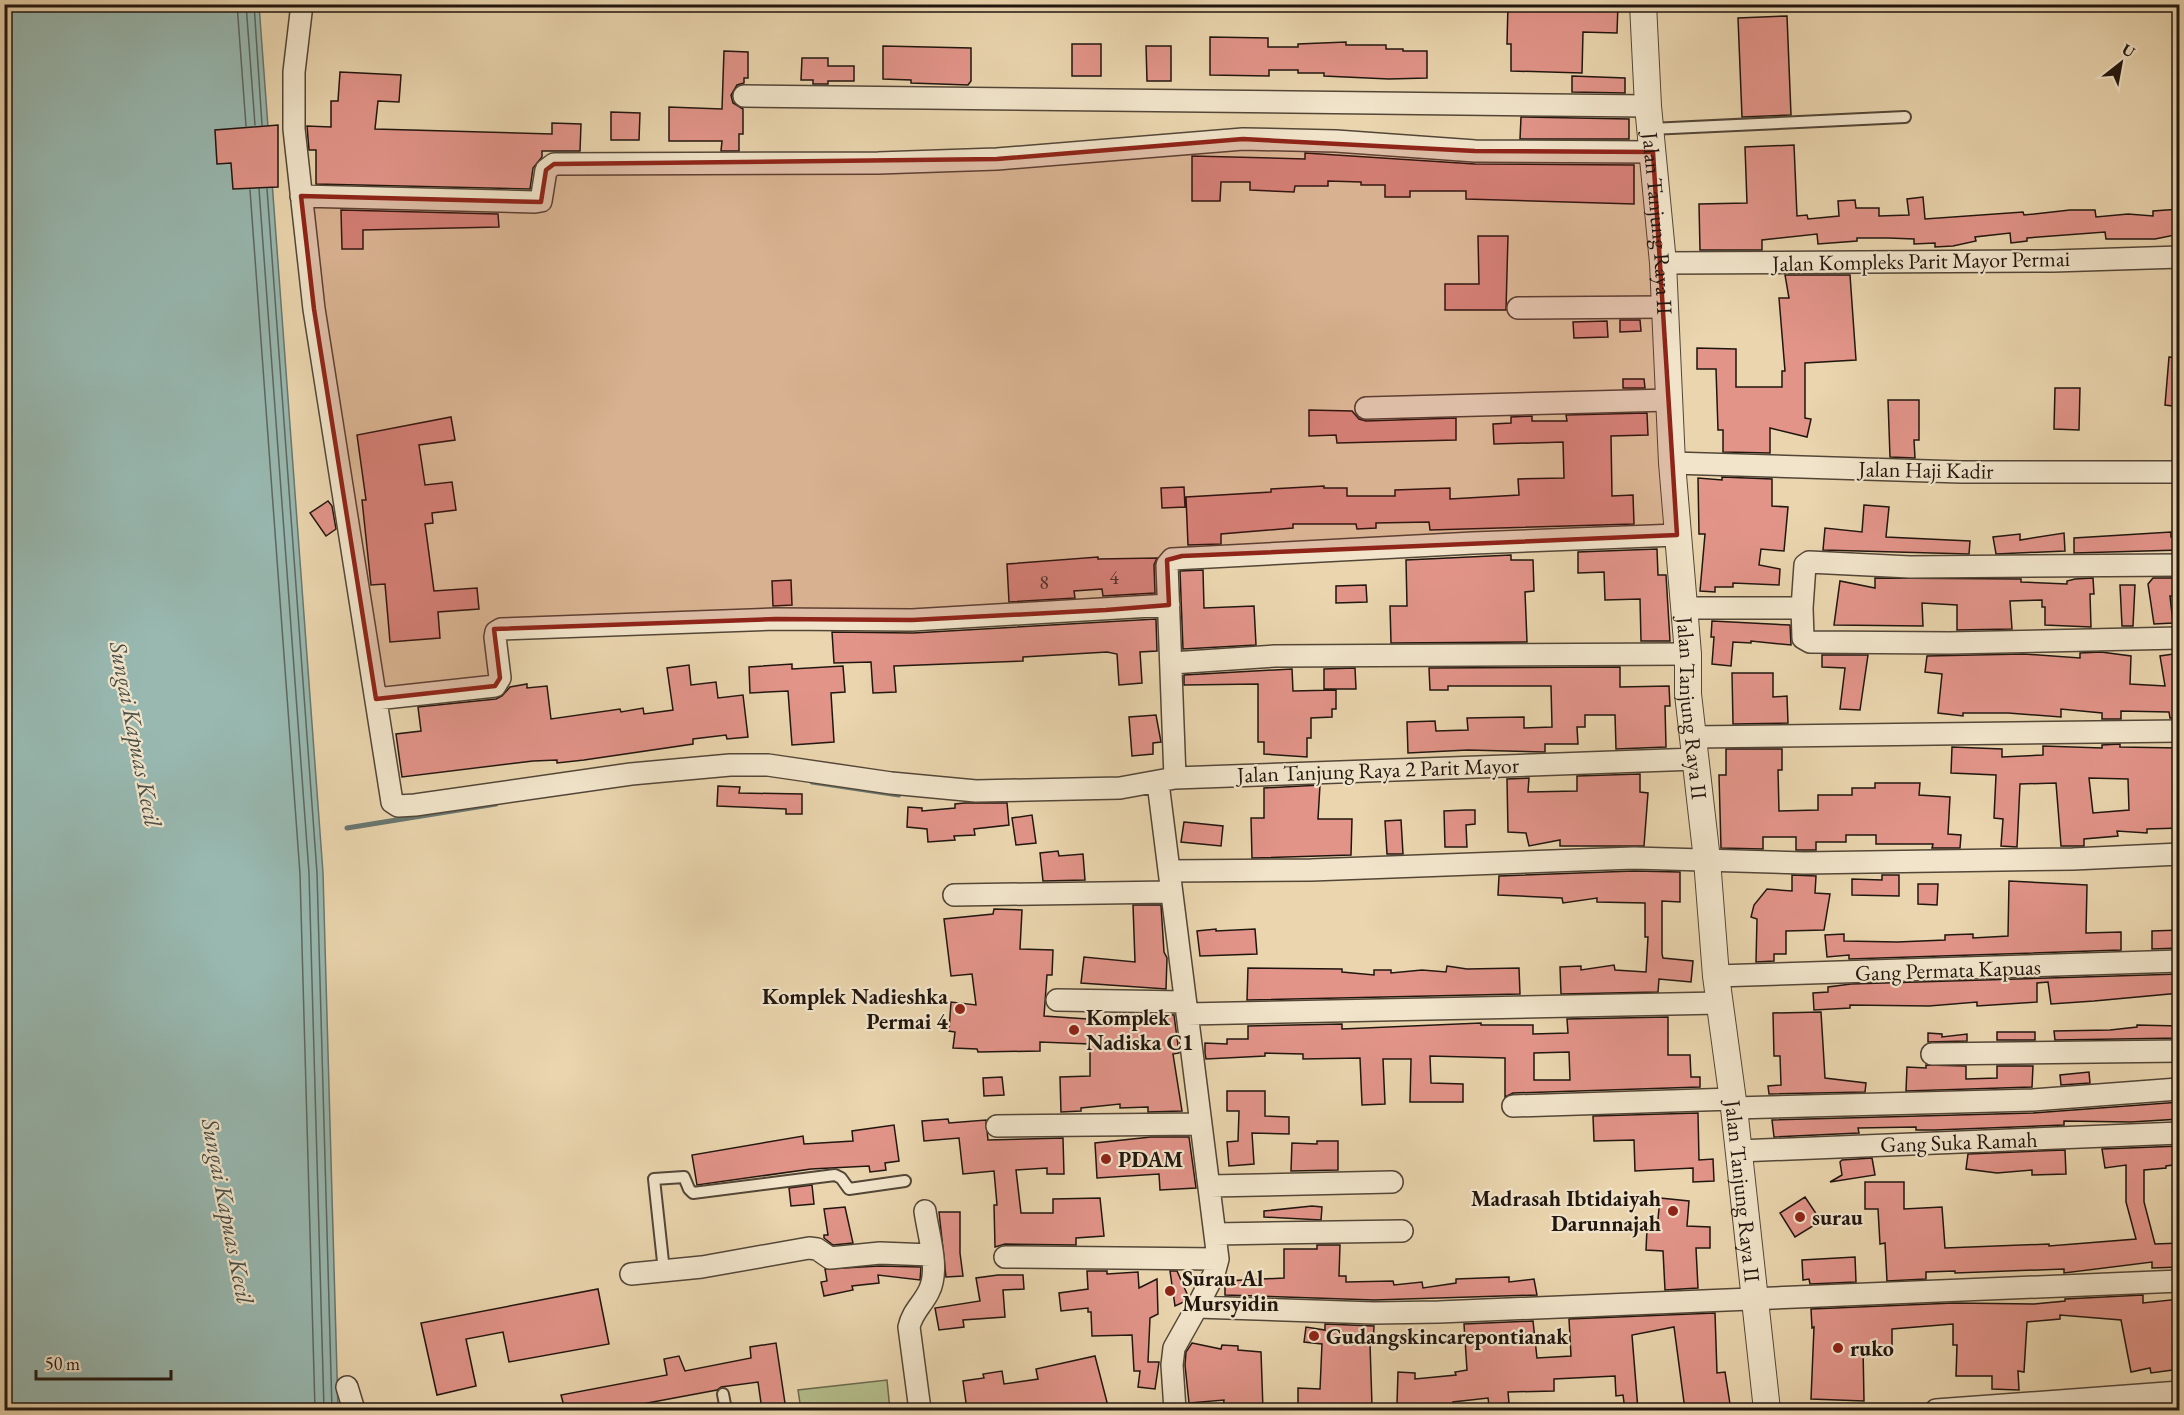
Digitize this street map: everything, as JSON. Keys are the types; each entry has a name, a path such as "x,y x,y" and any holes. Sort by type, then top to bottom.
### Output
{"street":[{"path":"302,4 293,95 294,129 314,309 376,699 495,686 500,678 495,637 496,632 501,629 776,619 912,620 1168,604"},
{"name":"Jalan Tanjung Raya II","path":"1643,4 1650,129 1663,263 1672,463 1685,608 1688,694 1707,860 1716,976 1734,1104 1765,1410"},
{"path":"744,96 1650,129"},
{"path":"302,196 535,202 541,201 546,170 554,164 878,163 998,159 1243,139 1336,141 1475,151 1650,129"},
{"name":"Jalan Kompleks Parit Mayor Permai","path":"1663,263 2053,261 2180,257"},
{"path":"1518,308 1664,307"},
{"path":"1366,408 1669,400"},
{"name":"Jalan Haji Kadir","path":"1672,463 1961,472 2180,472"},
{"path":"1175,1410 1172,1365 1174,1348 1214,1274 1218,1259 1170,881 1167,781 1172,663 1167,565 1172,559 1182,556 1677,535"},
{"path":"2180,565 1990,568 1809,562 1805,565 1802,608 1803,639 1810,642 1949,643 2180,638"},
{"path":"1685,608 1802,608"},
{"path":"1172,663 1275,656 1688,654"},
{"name":"Jalan Tanjung Raya 2 Parit Mayor","path":"376,699 390,796 392,802 398,806 631,774 730,765 768,765 891,783 976,791 1120,788 1167,781 1694,748 2180,731"},
{"path":"954,895 1322,870 1551,860 1707,860 1804,863 1986,861 2180,854"},
{"name":"Gang Permata Kapuas","path":"1716,976 2180,962"},
{"path":"1057,1000 1186,1008 1719,1003"},
{"path":"1932,1054 2180,1051"},
{"path":"1513,1106 2033,1100 2178,1089"},
{"path":"997,1126 1200,1124"},
{"name":"Gang Suka Ramah","path":"1739,1151 2180,1133"},
{"path":"1210,1186 1392,1182"},
{"path":"920,1410 909,1327 911,1317 930,1289 933,1277 926,1211"},
{"path":"1215,1234 1402,1231"},
{"path":"631,1274 769,1257 809,1248 830,1258 880,1253 931,1255"},
{"path":"1005,1257 1218,1259"},
{"path":"1197,1307 1374,1313 1439,1312 2180,1281"},
{"path":"347,1387 354,1410"},
{"path":"1935,1410 2180,1392"}],"lane":[{"path":"1650,129 1905,117"},
{"path":"664,1271 653,1182 656,1179 684,1177 688,1189 693,1192 835,1175 841,1178 849,1189 905,1181"},
{"path":"723,1394 726,1410"}],"highlighted area":[{"path":"1243,139 1475,151 1653,152 1677,535 1182,556 1167,560 1169,605 912,620 776,619 494,629 500,678 495,686 376,699 314,309 301,196 541,202 546,170 554,164 997,159"}],"green space":[{"path":"887,1380 890,1410 801,1410 798,1390"}],"water":[{"name":"Sungai Kapuas Kecil","path":"5,5 259,5 323,873 338,1410 5,1410"}],"building":[{"path":"1508,4 1618,4 1617,33 1583,32 1582,73 1511,71 1511,44 1507,44"},
{"path":"1787,16 1791,115 1742,117 1738,18"},
{"path":"1210,37 1268,38 1268,47 1298,47 1298,44 1346,42 1346,45 1386,45 1386,49 1427,51 1427,78 1324,76 1324,73 1298,73 1298,70 1269,70 1269,76 1210,75"},
{"path":"1072,44 1101,44 1101,76 1072,76"},
{"path":"883,46 971,48 971,81 968,85 911,83 911,80 883,79"},
{"path":"1146,46 1171,46 1171,81 1147,81"},
{"path":"724,51 748,52 748,78 744,78 744,83 737,85 731,95 733,103 743,109 743,134 739,134 739,151 721,151 722,141 669,141 669,107 722,109"},
{"path":"802,58 828,58 828,66 854,66 854,81 828,81 828,84 813,84 813,80 801,80"},
{"path":"340,72 401,75 399,102 378,101 375,129 552,134 552,123 581,124 580,151 542,151 542,157 533,168 530,189 316,184 316,150 309,150 307,126 331,127 331,101 338,101"},
{"path":"1572,76 1625,78 1625,93 1572,92"},
{"path":"611,112 640,113 639,140 611,140"},
{"path":"1521,117 1629,119 1629,139 1520,139"},
{"path":"278,125 278,187 233,189 231,163 217,164 215,130"},
{"path":"1794,145 1797,216 1807,215 1808,219 1839,216 1838,201 1855,200 1856,208 1879,208 1879,216 1909,215 1907,199 1923,197 1925,219 2023,212 2024,215 2070,210 2095,210 2096,217 2128,214 2153,216 2153,211 2180,209 2180,234 2155,239 2106,239 2105,232 2027,238 2027,241 2011,243 2010,233 1975,237 1976,241 1935,247 1935,243 1914,244 1914,239 1888,238 1857,238 1857,241 1818,244 1817,234 1762,240 1762,250 1700,250 1699,204 1747,203 1745,147"},
{"path":"1305,153 1475,164 1634,165 1634,204 1466,199 1466,191 1410,191 1410,197 1385,197 1385,185 1328,181 1328,186 1295,186 1294,192 1250,190 1250,182 1221,182 1220,201 1192,201 1192,156 1305,159"},
{"path":"341,210 498,214 499,227 363,230 363,249 342,249"},
{"path":"1478,236 1508,236 1506,310 1445,310 1445,284 1479,284"},
{"path":"1785,275 1850,275 1856,360 1805,363 1805,418 1811,419 1807,437 1770,428 1770,453 1723,452 1723,430 1718,430 1716,369 1697,369 1697,348 1736,349 1736,387 1782,387 1782,371 1785,371 1779,298 1789,298"},
{"path":"1620,320 1640,320 1641,331 1620,332"},
{"path":"1607,321 1608,337 1574,338 1573,322"},
{"path":"2169,357 2180,358 2180,407 2165,405"},
{"path":"1623,379 1644,379 1645,388 1623,388"},
{"path":"2055,388 2080,388 2079,430 2054,429"},
{"path":"1888,400 1919,400 1919,440 1914,440 1915,458 1890,457"},
{"path":"1309,410 1352,411 1359,419 1366,421 1456,418 1456,440 1337,443 1336,435 1309,436"},
{"path":"1647,413 1648,435 1611,436 1612,496 1633,495 1634,524 1430,530 1429,522 1376,523 1376,528 1357,529 1356,524 1293,524 1293,528 1221,534 1221,544 1188,545 1186,497 1324,486 1324,488 1347,488 1347,496 1395,496 1395,490 1450,488 1450,499 1519,495 1518,479 1564,478 1563,442 1494,444 1493,424 1511,423 1511,417 1532,416 1532,421 1567,421 1566,415"},
{"path":"451,417 455,440 419,445 425,485 452,482 456,510 432,513 433,523 425,524 434,591 477,588 479,609 438,612 440,638 390,642 385,584 371,585 362,500 366,500 357,435"},
{"path":"1722,477 1772,479 1772,506 1788,507 1784,551 1761,549 1759,565 1780,569 1779,585 1733,583 1733,587 1715,587 1715,592 1700,591 1705,534 1699,534 1698,478 1722,480"},
{"path":"1184,487 1185,507 1162,508 1161,488"},
{"path":"328,501 332,506 336,529 326,536 310,513"},
{"path":"1864,505 1889,507 1886,537 1970,541 1969,554 1823,550 1825,528 1862,532"},
{"path":"2171,532 2171,537 2180,536 2180,550 2074,553 2074,538"},
{"path":"2064,533 2065,551 1996,554 1993,537 2020,534 2020,540"},
{"path":"1657,549 1658,575 1666,575 1670,641 1641,641 1640,599 1605,600 1604,572 1578,573 1578,552"},
{"path":"1511,555 1511,560 1533,560 1534,591 1525,592 1527,642 1391,643 1390,606 1407,606 1406,560"},
{"path":"1098,557 1098,559 1157,558 1154,565 1155,593 1103,596 1102,589 1074,591 1075,598 1009,602 1007,564"},
{"path":"1203,570 1204,608 1254,606 1256,645 1183,649 1180,571"},
{"path":"1875,578 2021,579 2021,582 2067,584 2067,581 2075,579 2093,578 2094,594 2090,594 2091,627 2045,625 2045,607 2042,607 2042,600 2010,601 2012,629 1957,630 1957,605 1922,603 1923,626 1834,625 1840,581 1875,588"},
{"path":"2153,578 2174,578 2175,596 2170,596 2173,623 2154,624 2148,584"},
{"path":"791,580 792,605 773,606 772,581"},
{"path":"1366,585 1367,602 1336,603 1336,586"},
{"path":"2120,585 2135,585 2133,626 2122,626"},
{"path":"1156,619 1157,651 1140,652 1142,683 1119,685 1117,654 1107,652 1023,657 1023,661 894,666 896,692 873,693 871,662 834,663 832,632 913,633"},
{"path":"1712,621 1790,625 1791,645 1751,641 1751,643 1733,642 1731,666 1712,664 1714,637 1711,637"},
{"path":"2101,652 2131,656 2130,684 2165,686 2160,656 2180,653 2180,718 2170,718 2169,712 2121,711 2121,719 2102,719 2102,713 2061,709 2061,717 2008,713 1963,713 1963,716 1938,713 1942,674 1925,672 1927,656 2024,654 2080,658 2080,653"},
{"path":"1822,655 1868,655 1860,710 1840,709 1845,668 1822,667"},
{"path":"792,664 792,669 843,666 845,692 831,693 834,742 792,745 788,691 750,693 749,667"},
{"path":"689,665 691,685 716,682 718,698 743,695 748,737 727,739 726,735 693,739 693,744 584,760 557,763 557,760 533,761 402,777 396,734 421,731 418,707 496,699 510,687 527,684 527,688 547,686 551,719 620,709 621,712 643,708 644,714 673,710 667,668"},
{"path":"1620,667 1620,687 1669,686 1670,706 1665,706 1666,747 1616,749 1615,715 1585,715 1585,727 1577,727 1578,744 1545,744 1545,752 1468,750 1408,753 1407,722 1435,721 1436,731 1468,730 1467,718 1524,717 1524,728 1552,727 1551,686 1448,686 1448,690 1430,690 1429,668"},
{"path":"1355,668 1356,689 1324,689 1324,669"},
{"path":"1292,669 1293,691 1336,690 1336,709 1332,709 1332,717 1311,718 1311,738 1307,738 1307,757 1264,754 1264,742 1258,742 1258,684 1184,685 1184,675"},
{"path":"1732,673 1773,673 1773,697 1787,696 1788,723 1733,724"},
{"path":"1156,715 1161,742 1153,743 1153,754 1132,756 1129,717"},
{"path":"2102,745 2180,748 2180,828 2147,829 2147,833 2117,831 2118,836 2084,839 2084,846 2061,846 2056,783 2020,784 2017,847 2001,846 2003,819 1994,818 1996,775 1951,773 1952,747 2002,749 2002,757 2043,755 2043,746 2102,748","holes":["2089,778 2128,779 2129,810 2093,813"]},
{"path":"1726,749 1782,749 1782,770 1778,770 1779,811 1818,810 1818,795 1852,795 1852,788 1875,788 1875,783 1920,783 1919,795 1950,797 1948,834 1961,835 1960,848 1932,848 1933,844 1876,844 1876,835 1846,835 1846,842 1816,842 1816,850 1796,850 1796,837 1763,837 1763,849 1721,848 1719,775 1726,775"},
{"path":"1640,774 1640,792 1648,793 1644,846 1560,846 1560,840 1529,846 1526,833 1508,832 1507,779 1529,778 1528,792 1577,791 1577,776"},
{"path":"1320,785 1318,819 1352,819 1351,855 1252,858 1251,818 1264,818 1264,788"},
{"path":"718,786 740,787 739,793 802,794 802,814 786,814 786,809 717,806"},
{"path":"1007,803 1009,825 974,829 975,835 954,836 955,840 928,842 927,829 907,827 908,807 922,808 922,811 955,808 955,804"},
{"path":"1475,810 1475,824 1466,825 1467,847 1445,847 1444,811"},
{"path":"1032,815 1036,843 1016,845 1012,818"},
{"path":"1401,820 1403,854 1387,854 1385,821"},
{"path":"1184,822 1223,826 1221,846 1181,842"},
{"path":"1058,851 1059,856 1083,854 1085,880 1043,881 1040,853"},
{"path":"1634,871 1680,872 1680,902 1662,901 1662,954 1663,958 1693,961 1691,982 1659,979 1658,992 1561,994 1560,967 1581,966 1581,970 1614,965 1615,970 1646,972 1648,937 1645,937 1645,903 1597,902 1597,898 1563,903 1562,898 1498,895 1499,876"},
{"path":"1792,875 1816,876 1815,893 1830,894 1824,930 1786,931 1786,954 1774,954 1774,961 1756,962 1757,919 1751,917 1754,905 1767,889 1792,891"},
{"path":"1882,875 1899,875 1899,896 1852,895 1852,879 1882,880"},
{"path":"2009,881 2087,885 2086,933 2121,932 2121,950 1849,959 1849,955 1827,957 1825,935 1844,934 1844,941 1897,942 1945,940 1945,935 1973,934 1973,938 2008,936"},
{"path":"1918,884 1938,884 1937,905 1918,904"},
{"path":"1133,905 1161,905 1164,952 1167,958 1166,989 1081,983 1084,957 1135,962"},
{"path":"994,909 1022,910 1020,949 1053,950 1052,975 1047,975 1044,1016 1117,1021 1117,1017 1141,1016 1141,1014 1174,1015 1179,1053 1173,1054 1182,1111 1148,1112 1148,1107 1120,1108 1120,1104 1061,1112 1060,1077 1090,1076 1090,1044 1040,1042 1040,1051 978,1052 977,1049 953,1048 955,1032 949,1031 951,1002 976,1005 972,974 951,976 944,919 993,914"},
{"path":"1216,929 1216,931 1255,929 1257,954 1200,956 1197,931"},
{"path":"2180,930 2180,948 2152,949 2152,931"},
{"path":"1447,966 1467,969 1519,968 1520,994 1247,1000 1248,968 1342,969 1342,972 1374,975 1374,970 1391,970 1391,973 1422,970 1446,972"},
{"path":"2180,974 2180,993 2051,1004 2048,982 2037,983 2037,1002 1977,1006 1977,1002 1929,1006 1850,1005 1850,1008 1814,1010 1813,993 1828,992 1828,987 1851,984"},
{"path":"1821,1012 1825,1078 1866,1083 1865,1092 1769,1094 1768,1086 1781,1085 1780,1056 1774,1056 1773,1013"},
{"path":"1668,1017 1668,1055 1690,1055 1691,1077 1700,1077 1700,1087 1513,1093 1505,1097 1505,1058 1430,1056 1431,1083 1463,1084 1463,1102 1410,1102 1411,1059 1383,1059 1385,1104 1362,1105 1360,1058 1303,1059 1303,1054 1265,1053 1265,1056 1206,1059 1205,1053 1205,1043 1227,1044 1227,1039 1248,1039 1248,1026 1342,1024 1342,1029 1481,1023 1481,1025 1533,1025 1533,1034 1568,1033 1567,1019","holes":["1569,1052 1570,1080 1534,1080 1534,1053"]},
{"path":"2137,1025 2180,1026 2180,1038 2055,1040 2054,1031 2110,1030 2137,1027"},
{"path":"1997,1032 2035,1032 2035,1040 1997,1040"},
{"path":"1928,1033 1942,1034 1942,1037 1967,1034 1967,1041 1928,1042"},
{"path":"1926,1065 1966,1066 1966,1079 1997,1078 1997,1066 2033,1066 2032,1087 1906,1091 1907,1067 1926,1068"},
{"path":"2089,1072 2090,1083 2061,1085 2060,1075"},
{"path":"1002,1077 1004,1095 984,1096 983,1078"},
{"path":"1227,1091 1265,1091 1265,1116 1289,1117 1289,1134 1252,1133 1254,1164 1229,1166 1227,1142 1238,1141 1239,1111 1227,1111"},
{"path":"2180,1102 2180,1119 2131,1122 2064,1121 2064,1125 1935,1130 1916,1130 1916,1127 1858,1128 1859,1133 1774,1137 1772,1120 2033,1113"},
{"path":"1698,1113 1699,1160 1713,1159 1714,1181 1693,1182 1693,1168 1635,1171 1634,1140 1594,1141 1593,1116"},
{"path":"948,1119 949,1123 986,1120 988,1140 1063,1138 1064,1174 1047,1174 1047,1168 1016,1170 1021,1213 1053,1213 1053,1199 1100,1198 1104,1236 1076,1238 1076,1245 1005,1244 995,1247 994,1205 997,1205 994,1171 963,1174 959,1138 924,1141 922,1121"},
{"path":"894,1125 899,1161 885,1163 886,1170 870,1172 869,1166 811,1169 697,1185 692,1155 803,1136 804,1144 853,1141 852,1131"},
{"path":"1151,1137 1189,1137 1196,1188 1160,1190 1159,1174 1097,1178 1095,1143"},
{"path":"1317,1141 1338,1141 1338,1170 1291,1171 1292,1143 1317,1144"},
{"path":"2180,1146 2180,1164 2144,1170 2144,1202 2155,1244 2180,1243 2180,1267 2152,1268 2152,1262 2064,1273 2064,1269 1926,1272 1926,1279 1887,1281 1885,1243 1880,1244 1878,1209 1865,1209 1865,1182 1904,1182 1904,1209 1942,1207 1945,1248 2049,1244 2049,1246 2136,1239 2126,1202 2126,1165 2105,1168 2102,1149"},
{"path":"2065,1150 2066,1174 2032,1175 2032,1170 1997,1173 1966,1169 1968,1154"},
{"path":"1872,1158 1875,1175 1830,1182 1842,1175 1840,1162 1842,1160"},
{"path":"812,1185 814,1204 791,1206 789,1188"},
{"name":"surau","path":"1805,1197 1821,1221 1795,1237 1780,1213"},
{"path":"1660,1198 1689,1201 1687,1226 1710,1227 1710,1248 1696,1248 1698,1288 1665,1290 1663,1251 1646,1250 1647,1229 1657,1230"},
{"path":"845,1207 853,1243 833,1245 824,1238 824,1235 828,1235 824,1209"},
{"path":"1322,1207 1321,1220 1264,1217 1264,1211"},
{"path":"939,1212 960,1212 960,1253 963,1276 946,1277"},
{"path":"1317,1245 1340,1245 1339,1276 1346,1276 1346,1282 1393,1281 1394,1285 1422,1282 1423,1288 1456,1283 1456,1279 1509,1277 1509,1282 1534,1279 1537,1295 1374,1300 1225,1295 1225,1281 1284,1278 1284,1249 1317,1249"},
{"path":"1855,1257 1856,1282 1810,1284 1809,1279 1803,1280 1802,1260"},
{"path":"880,1266 921,1267 920,1280 878,1275 879,1283 852,1286 853,1290 824,1296 821,1282 827,1281 825,1269"},
{"path":"1087,1271 1107,1271 1107,1274 1138,1272 1139,1288 1157,1279 1158,1314 1150,1318 1148,1362 1159,1362 1155,1389 1138,1387 1140,1371 1134,1371 1132,1335 1092,1336 1091,1312 1088,1312 1088,1308 1061,1311 1059,1293 1088,1289"},
{"path":"1170,1271 1177,1271 1188,1296 1186,1301 1175,1306"},
{"path":"1023,1275 1024,1289 1003,1290 1005,1317 963,1320 964,1327 939,1330 935,1308 980,1301 976,1278"},
{"path":"598,1289 609,1344 509,1362 503,1332 466,1339 476,1386 437,1395 421,1323"},
{"path":"2143,1295 2143,1303 2180,1299 2180,1369 2151,1373 2150,1368 2131,1372 2121,1320 2060,1315 2060,1319 2027,1322 2024,1372 2018,1371 2019,1390 1992,1389 1992,1376 1956,1376 1957,1345 1953,1345 1953,1324 1892,1329 1892,1347 1863,1347 1864,1401 1811,1399 1814,1327 1812,1328 1811,1309 1954,1303 2034,1304 2065,1301 2065,1299"},
{"path":"1715,1313 1717,1373 1725,1372 1730,1404 1685,1410 1674,1327 1632,1335 1638,1410 1625,1410 1623,1395 1616,1396 1615,1376 1554,1379 1554,1391 1508,1392 1509,1403 1489,1405 1488,1398 1453,1402 1454,1410 1438,1410 1437,1408 1399,1410 1397,1404 1398,1372 1415,1373 1415,1379 1456,1375 1455,1372 1467,1370 1464,1324 1533,1321 1537,1358 1571,1356 1569,1319"},
{"path":"1325,1324 1374,1326 1373,1344 1370,1344 1372,1405 1336,1405 1336,1410 1298,1410 1298,1388 1320,1389 1322,1344 1304,1342 1306,1327 1325,1330"},
{"path":"776,1343 786,1410 762,1410 758,1382 721,1387 717,1390 610,1410 565,1410 561,1395 667,1375 664,1359 679,1356 685,1371 751,1358 750,1347"},
{"path":"1192,1343 1221,1349 1222,1345 1238,1346 1238,1350 1261,1352 1263,1410 1223,1410 1224,1400 1189,1403 1185,1365 1186,1352"},
{"path":"1095,1356 1109,1410 967,1410 963,1381 984,1378 983,1374 1002,1371 1004,1384 1038,1379 1036,1369"}],"waterway":[{"path":"812,782 899,795"},
{"path":"347,828 496,804"}],"place":[{"name":"Komplek Nadieshka Permai 4","path":"960,1009"},
{"name":"Komplek Nadiska C1","path":"1074,1030"},
{"name":"PDAM","path":"1106,1159"},
{"name":"Madrasah Ibtidaiyah Darunnajah","path":"1673,1211"},
{"name":"surau","path":"1800,1217"},
{"name":"Surau Al Mursyidin","path":"1170,1291"},
{"name":"Gudangskincarepontianak","path":"1314,1336"},
{"name":"ruko","path":"1838,1348"}]}
